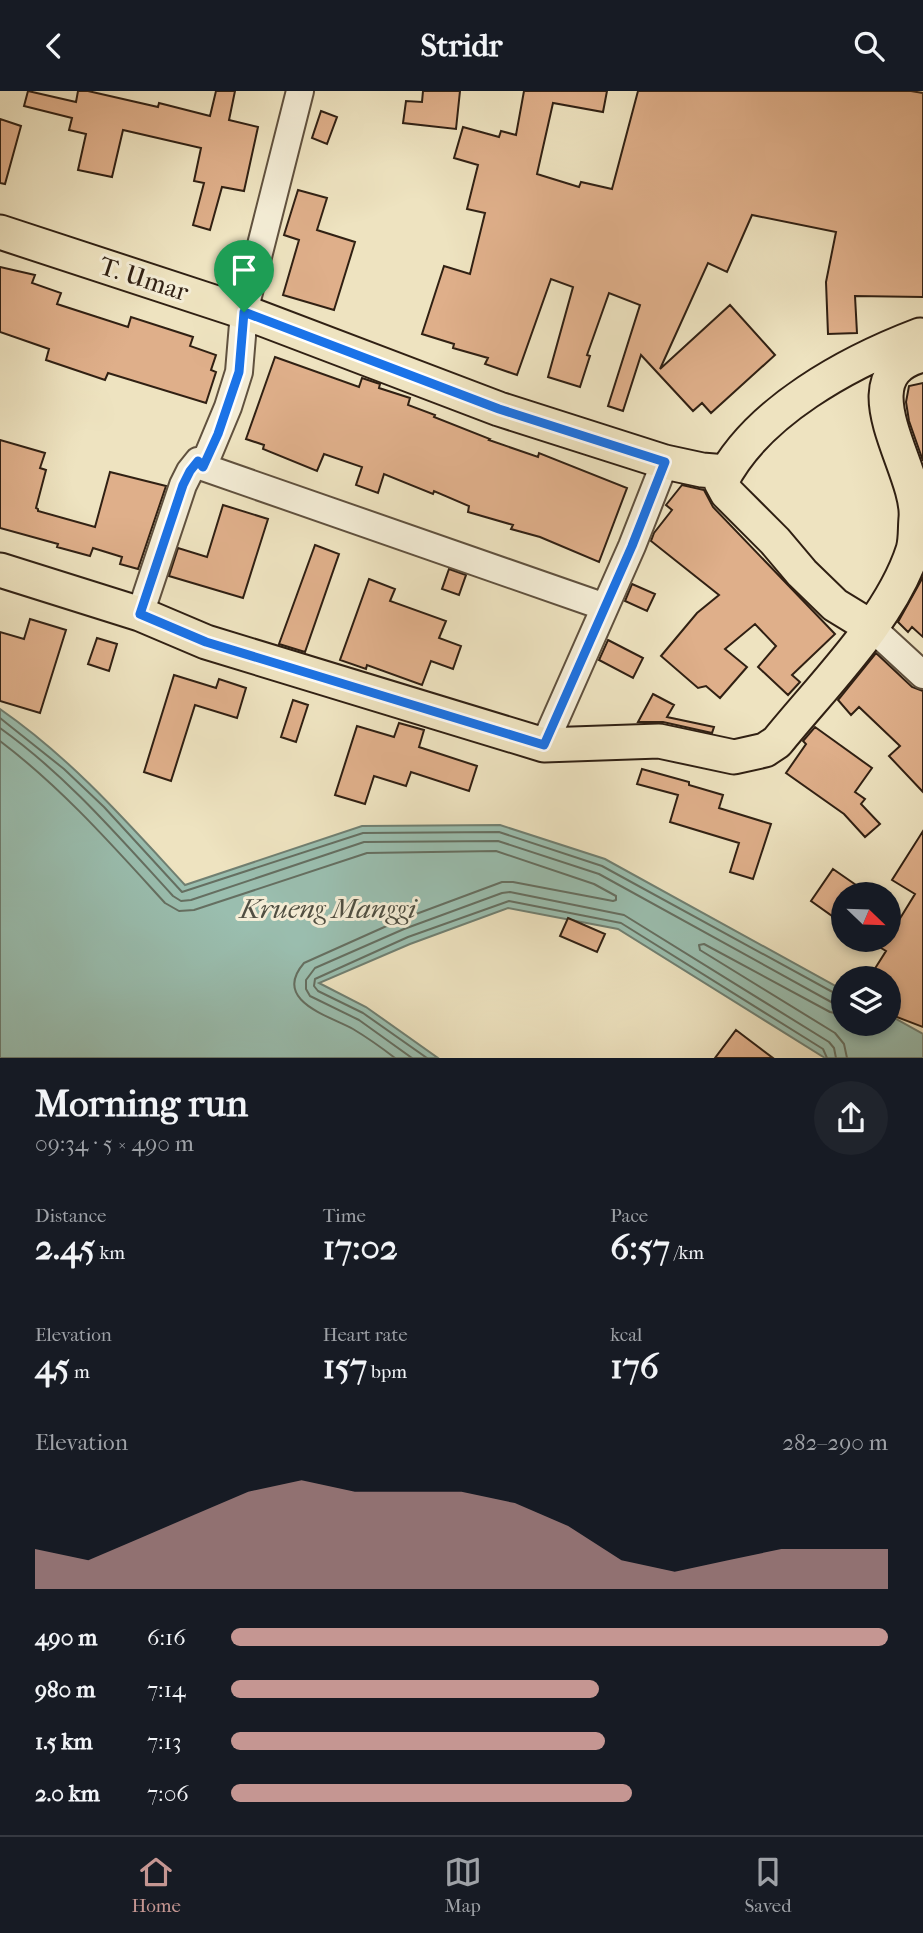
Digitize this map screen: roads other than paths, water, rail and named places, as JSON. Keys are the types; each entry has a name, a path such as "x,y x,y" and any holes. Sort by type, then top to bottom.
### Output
{"main road":[{"name":"T. Umar","path":"0,232 244,312 499,409 665,462 726,472"},
{"path":"871,627 835,605 727,493 721,482 740,451 756,434 820,384 874,355 923,334"},
{"path":"0,570 140,614 206,642 544,745 659,741 734,757 765,750 777,742 871,627 891,597 913,548 917,477 889,419 886,393 890,377 901,364 923,355"}],"street":[{"path":"203,467 225,416 239,372 244,312 300,91"},
{"path":"140,614 183,485 198,461 203,467 605,607"},
{"path":"544,745 665,462"},
{"path":"871,627 923,675"}],"water":[{"name":"Krueng Manggi","path":"0,709 51,748 120,815 185,885 362,826 500,825 605,859 831,983 831,1036 901,1036 901,1022 923,1034 923,1058 825,1058 618,929 508,908 410,944 319,983 366,1007 438,1058 0,1058"}]}
